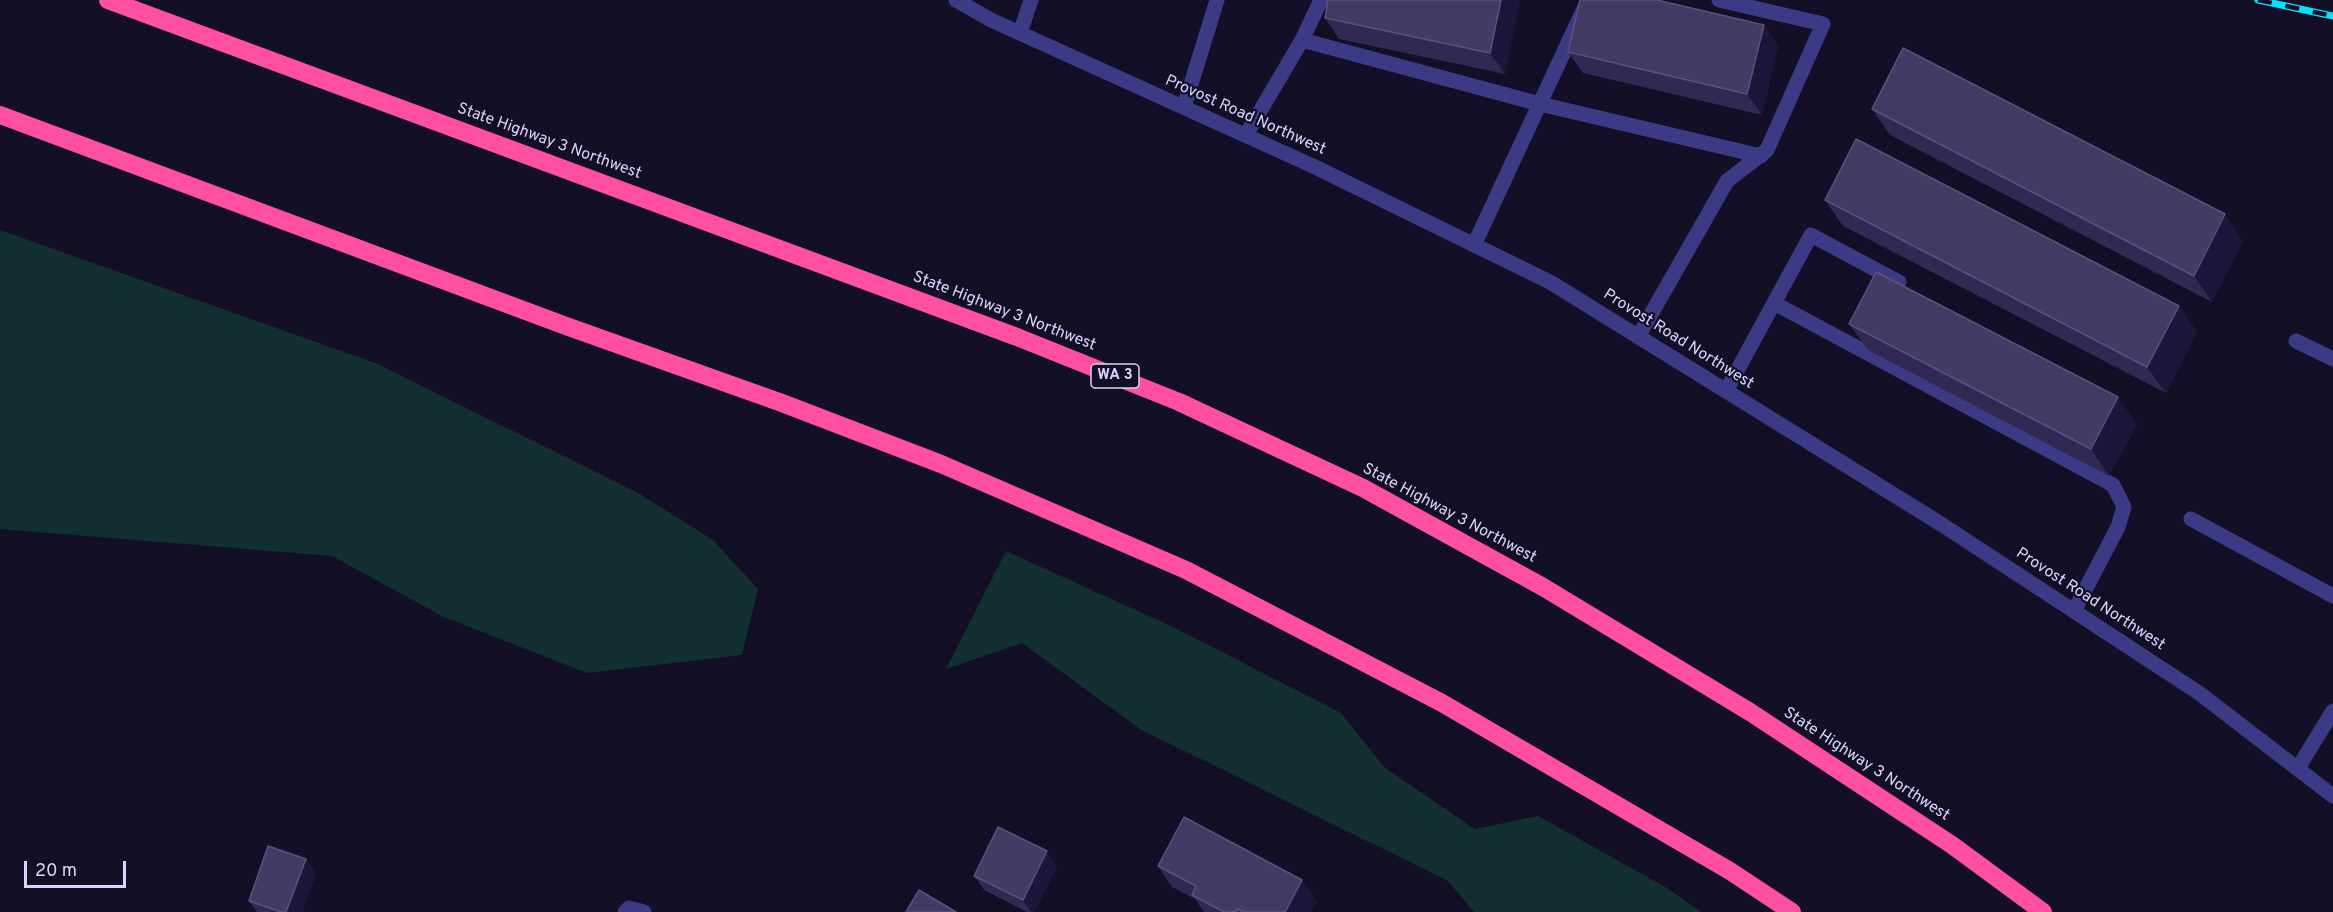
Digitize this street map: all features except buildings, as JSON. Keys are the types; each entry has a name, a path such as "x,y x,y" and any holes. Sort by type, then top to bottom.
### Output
{"highway":[{"name":"State Highway 3 Northwest","path":"108,0 1006,333 1179,402 1363,488 1543,587 1740,706 1952,845 2043,912"},
{"path":"0,115 566,326 782,403 940,464 1186,570 1442,703 1730,871 1792,912"}],"street":[{"name":"Provost Road Northwest","path":"956,0 1020,33 1246,135 1550,282 1941,524 2074,611 2199,693 2333,795"},
{"path":"1020,33 1031,0"},
{"path":"1184,107 1217,0"},
{"path":"1246,135 1302,40 1321,0"},
{"path":"1474,245 1588,0"},
{"path":"1638,337 1727,181 1767,150 1823,24 1719,0"},
{"path":"1302,40 1540,104 1761,156"},
{"path":"1726,391 1811,235 1899,282"},
{"path":"1774,303 2113,485 2124,507 2118,526 2074,611"},
{"path":"2296,340 2333,359"},
{"path":"2191,519 2333,596"},
{"path":"2298,768 2333,711"},
{"path":"625,912 629,908 644,912"}],"green space":[{"path":"0,230 378,364 640,494 713,540 758,589 742,655 587,673 444,617 332,556 0,529"},
{"path":"1006,551 1175,628 1341,713 1385,768 1475,829 1538,816 1667,888 1701,912 1474,912 1448,881 1140,729 1022,643 946,669"}],"railway":[{"path":"2258,0 2333,16"}]}
